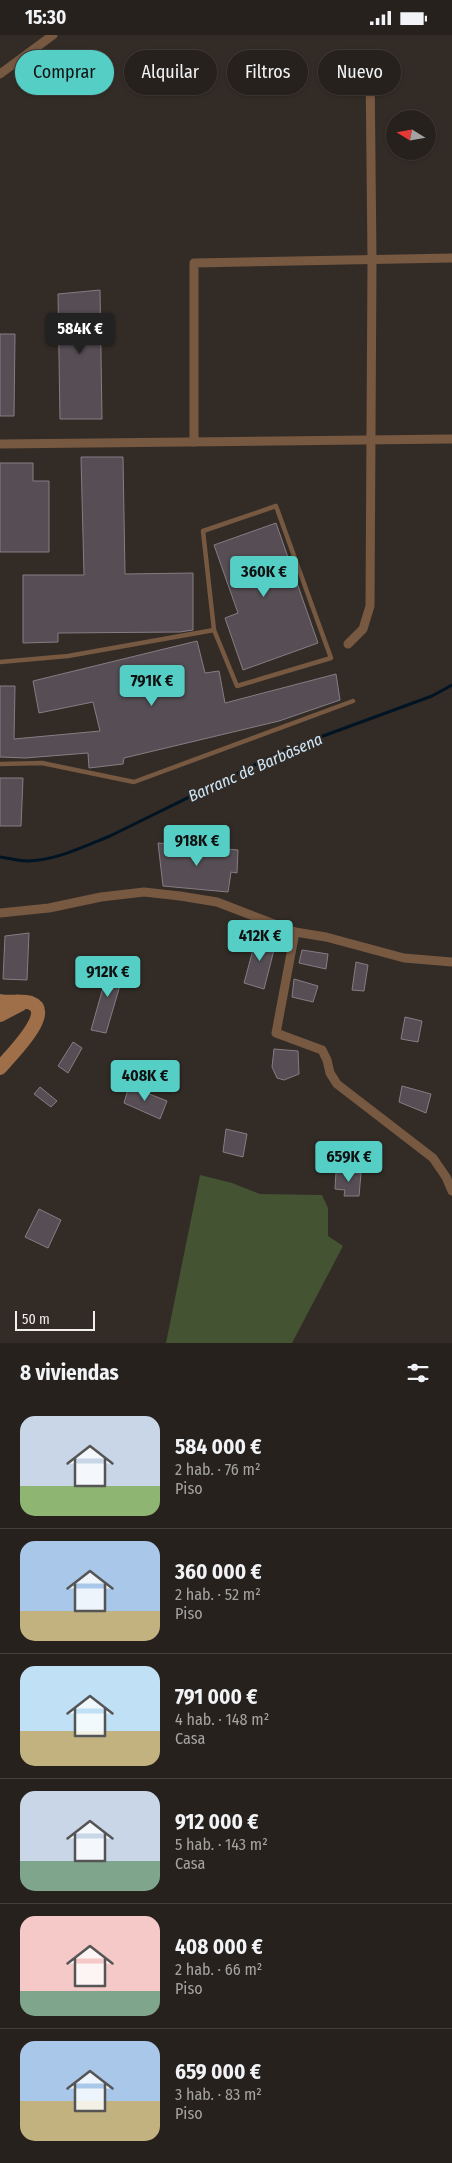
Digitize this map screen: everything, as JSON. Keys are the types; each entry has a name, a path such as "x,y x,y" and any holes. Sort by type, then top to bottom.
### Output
{"street":[{"path":"0,74 53,35"},
{"path":"348,644 364,629 370,606 372,440 370,95"},
{"path":"194,442 194,263 452,259"},
{"path":"0,443 452,439"},
{"path":"0,913 49,908 101,897 144,892 217,902 295,932 326,937 404,957 452,962"},
{"path":"295,932 276,1033 322,1050 336,1084 433,1158 446,1177 452,1191"},
{"path":"0,1001 31,1003 37,1007 39,1015 36,1025 0,1068"},
{"path":"0,1015 8,1009 25,1002"}],"lane":[{"path":"276,506 331,658 237,686 214,630 203,531 276,506"},
{"path":"0,662 68,656 214,630"},
{"path":"0,764 42,763 134,782 353,701"}],"green space":[{"path":"200,1175 232,1183 260,1194 322,1195 328,1208 328,1236 343,1246 292,1343 166,1343"}],"building":[{"path":"100,290 102,419 60,419 58,294"},
{"path":"0,334 15,334 14,416 0,416"},
{"path":"81,457 123,457 125,574 193,573 193,630 180,632 58,633 58,642 23,643 23,575 84,575"},
{"path":"0,463 33,463 33,481 49,481 49,552 0,552"},
{"path":"276,523 318,643 243,670 225,618 238,613 214,545"},
{"path":"197,641 205,673 219,671 225,703 336,674 340,700 279,721 124,758 123,764 89,768 88,753 25,758 0,757 0,686 15,686 14,739 100,731 93,702 39,713 33,681"},
{"path":"0,778 23,778 21,826 0,826"},
{"path":"158,843 238,850 237,873 231,872 228,892 163,886"},
{"path":"29,933 27,980 3,979 5,936"},
{"path":"257,935 276,942 264,989 244,983"},
{"path":"302,950 328,954 326,969 299,963"},
{"path":"356,962 368,965 364,991 352,990"},
{"path":"110,963 126,965 106,1033 91,1030"},
{"path":"294,979 318,986 313,1002 292,997"},
{"path":"405,1017 422,1021 418,1042 401,1039"},
{"path":"73,1042 82,1048 68,1073 58,1066"},
{"path":"274,1049 298,1051 299,1074 284,1080 277,1078 272,1067"},
{"path":"129,1086 167,1101 160,1119 124,1103"},
{"path":"402,1086 431,1094 426,1113 399,1102"},
{"path":"40,1087 57,1101 51,1107 34,1094"},
{"path":"226,1129 247,1134 243,1157 223,1152"},
{"path":"336,1172 361,1173 359,1196 344,1196 345,1190 335,1189"},
{"path":"39,1209 61,1220 48,1248 25,1237"}],"waterway":[{"name":"Barranc de Barbàsena","path":"0,857 24,861 59,856 110,836 285,750 432,696 452,685"}]}
